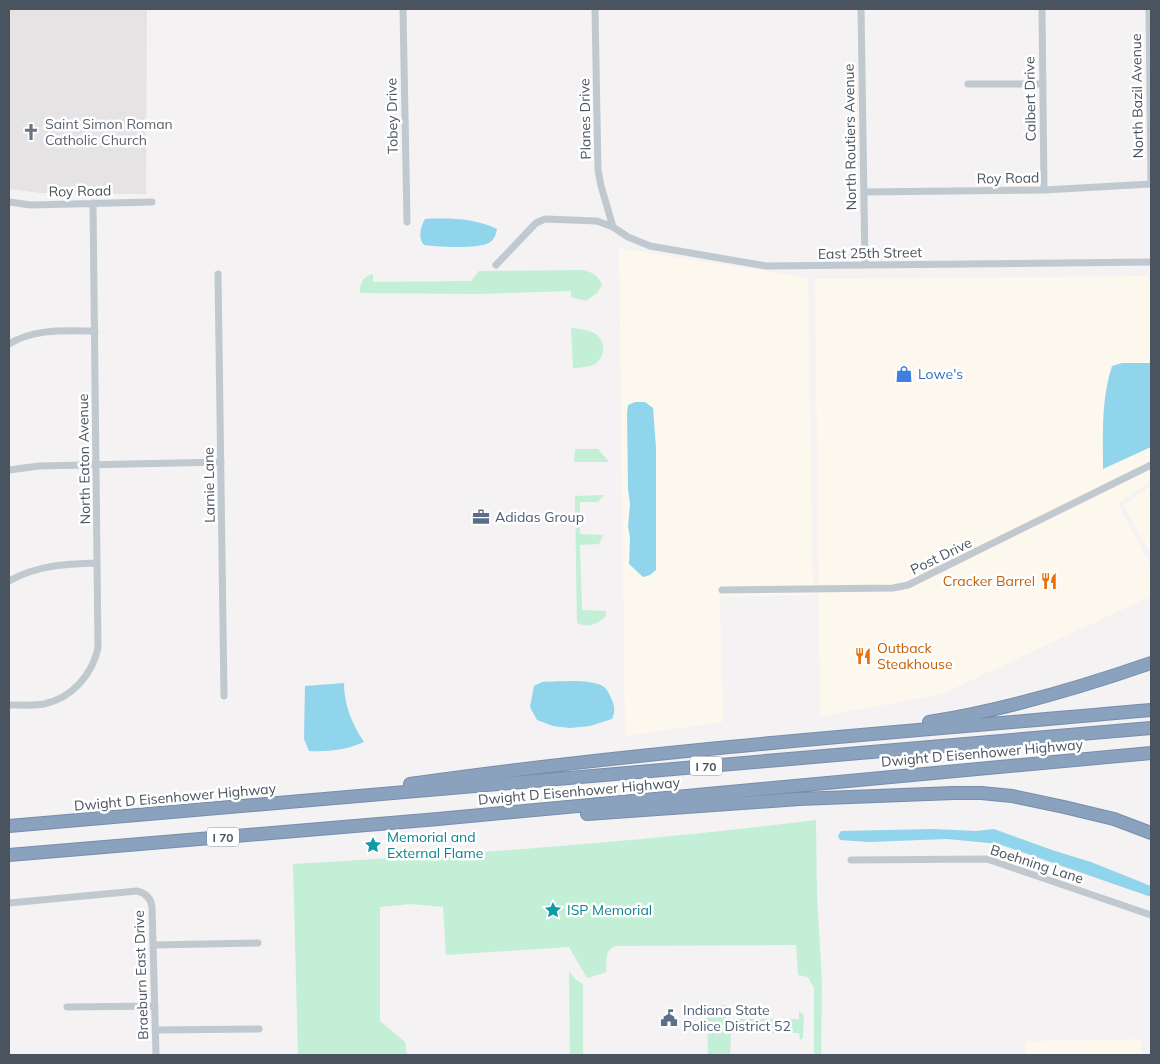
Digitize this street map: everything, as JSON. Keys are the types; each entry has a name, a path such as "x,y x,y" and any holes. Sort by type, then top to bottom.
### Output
{"highway":[{"path":"784,742 974,714 1069,690 1151,663"},
{"path":"261,805 506,770 784,742 1151,710"},
{"name":"Dwight D Eisenhower Highway","path":"9,826 1151,728"},
{"name":"Dwight D Eisenhower Highway","path":"9,855 438,819 1151,753"},
{"path":"438,819 569,815 692,805 954,793 1012,796 1091,813 1151,833"}],"street":[{"name":"Tobey Drive","path":"403,9 407,222"},
{"name":"Planes Drive","path":"595,9 598,170 613,227"},
{"name":"North Routiers Avenue","path":"861,9 865,265"},
{"name":"Calbert Drive","path":"1042,9 1044,190"},
{"name":"North Bazil Avenue","path":"1149,9 1151,184"},
{"path":"968,84 1043,84"},
{"name":"Roy Road","path":"864,192 1044,190 1151,184"},
{"name":"Roy Road","path":"9,202 31,205 152,202"},
{"name":"North Eaton Avenue","path":"9,706 43,704 69,693 82,681 91,668 96,656 98,639 98,563 93,204"},
{"name":"East 25th Street","path":"496,265 536,223 542,220 587,219 613,227 628,237 650,246 779,267 1151,262"},
{"name":"Larnie Lane","path":"218,274 224,696"},
{"path":"9,344 33,334 49,331 95,331"},
{"path":"9,470 39,466 221,462"},
{"name":"Post Drive","path":"722,590 893,588 908,585 1151,465"},
{"path":"9,581 25,573 56,565 98,563"},
{"name":"Boehning Lane","path":"851,860 987,858 1151,915"},
{"name":"Braeburn East Drive","path":"9,903 136,891 147,896 152,904 156,1055"},
{"path":"154,945 258,944"},
{"path":"67,1007 155,1006"},
{"path":"156,1030 259,1029"}],"shaded area":[{"path":"9,9 147,9 146,194 40,193 9,189"},
{"path":"619,248 808,278 813,595 720,597 723,722 625,736"},
{"path":"1151,276 1151,481 1118,504 1151,566 1149,597 942,694 820,717 815,279"},
{"path":"1151,486 1151,554 1123,505"},
{"path":"1141,1039 1141,1055 1026,1055 1026,1041"}],"green space":[{"path":"583,270 595,275 602,285 597,293 586,301 571,297 571,291 478,294 360,293 363,280 373,274 373,282 471,281 479,271"},
{"path":"571,328 583,329 594,333 601,340 603,345 602,354 593,365 573,368"},
{"path":"575,449 598,449 609,462 574,462"},
{"path":"604,495 598,502 580,502 580,534 603,535 599,544 580,545 582,610 606,611 606,616 599,622 585,625 577,623 575,496"},
{"path":"816,820 817,897 822,982 821,1055 814,1055 814,988 808,977 798,975 796,945 616,946 608,953 606,972 587,978 569,947 446,955 443,907 411,904 380,907 380,1021 405,1042 407,1055 298,1055 293,864 424,856 686,835"},
{"path":"569,971 575,979 583,984 583,1055 570,1055"},
{"path":"707,1005 729,1006 730,1019 799,1019 799,1011 804,1015 803,1038 800,1040 799,1033 731,1033 730,1055 708,1055"}],"water":[{"path":"425,219 470,221 497,229 492,240 483,245 457,247 424,245 420,232"},
{"path":"1122,363 1151,363 1151,447 1103,469 1103,417 1108,379 1112,366"},
{"path":"635,402 645,402 653,408 656,448 656,570 650,575 643,577 629,564 630,537 628,527 630,504 628,489 627,413 628,405"},
{"path":"583,681 604,687 614,705 612,719 590,726 570,728 553,726 537,720 530,707 534,686 542,682"},
{"path":"344,683 345,699 349,714 364,742 337,750 309,751 304,739 305,686"},
{"path":"934,829 976,831 994,829 1091,862 1151,886 1151,897 999,844 947,839 869,842 840,840 838,836 841,831"}],"place":[{"name":"Saint Simon Roman Catholic Church","path":"31,132"},
{"name":"Lowe's","path":"904,374"},
{"name":"Adidas Group","path":"481,517"},
{"name":"Cracker Barrel","path":"1049,581"},
{"name":"Outback Steakhouse","path":"863,656"},
{"name":"Memorial and External Flame","path":"373,845"},
{"name":"ISP Memorial","path":"553,910"},
{"name":"Indiana State Police District 52","path":"669,1018"}]}
